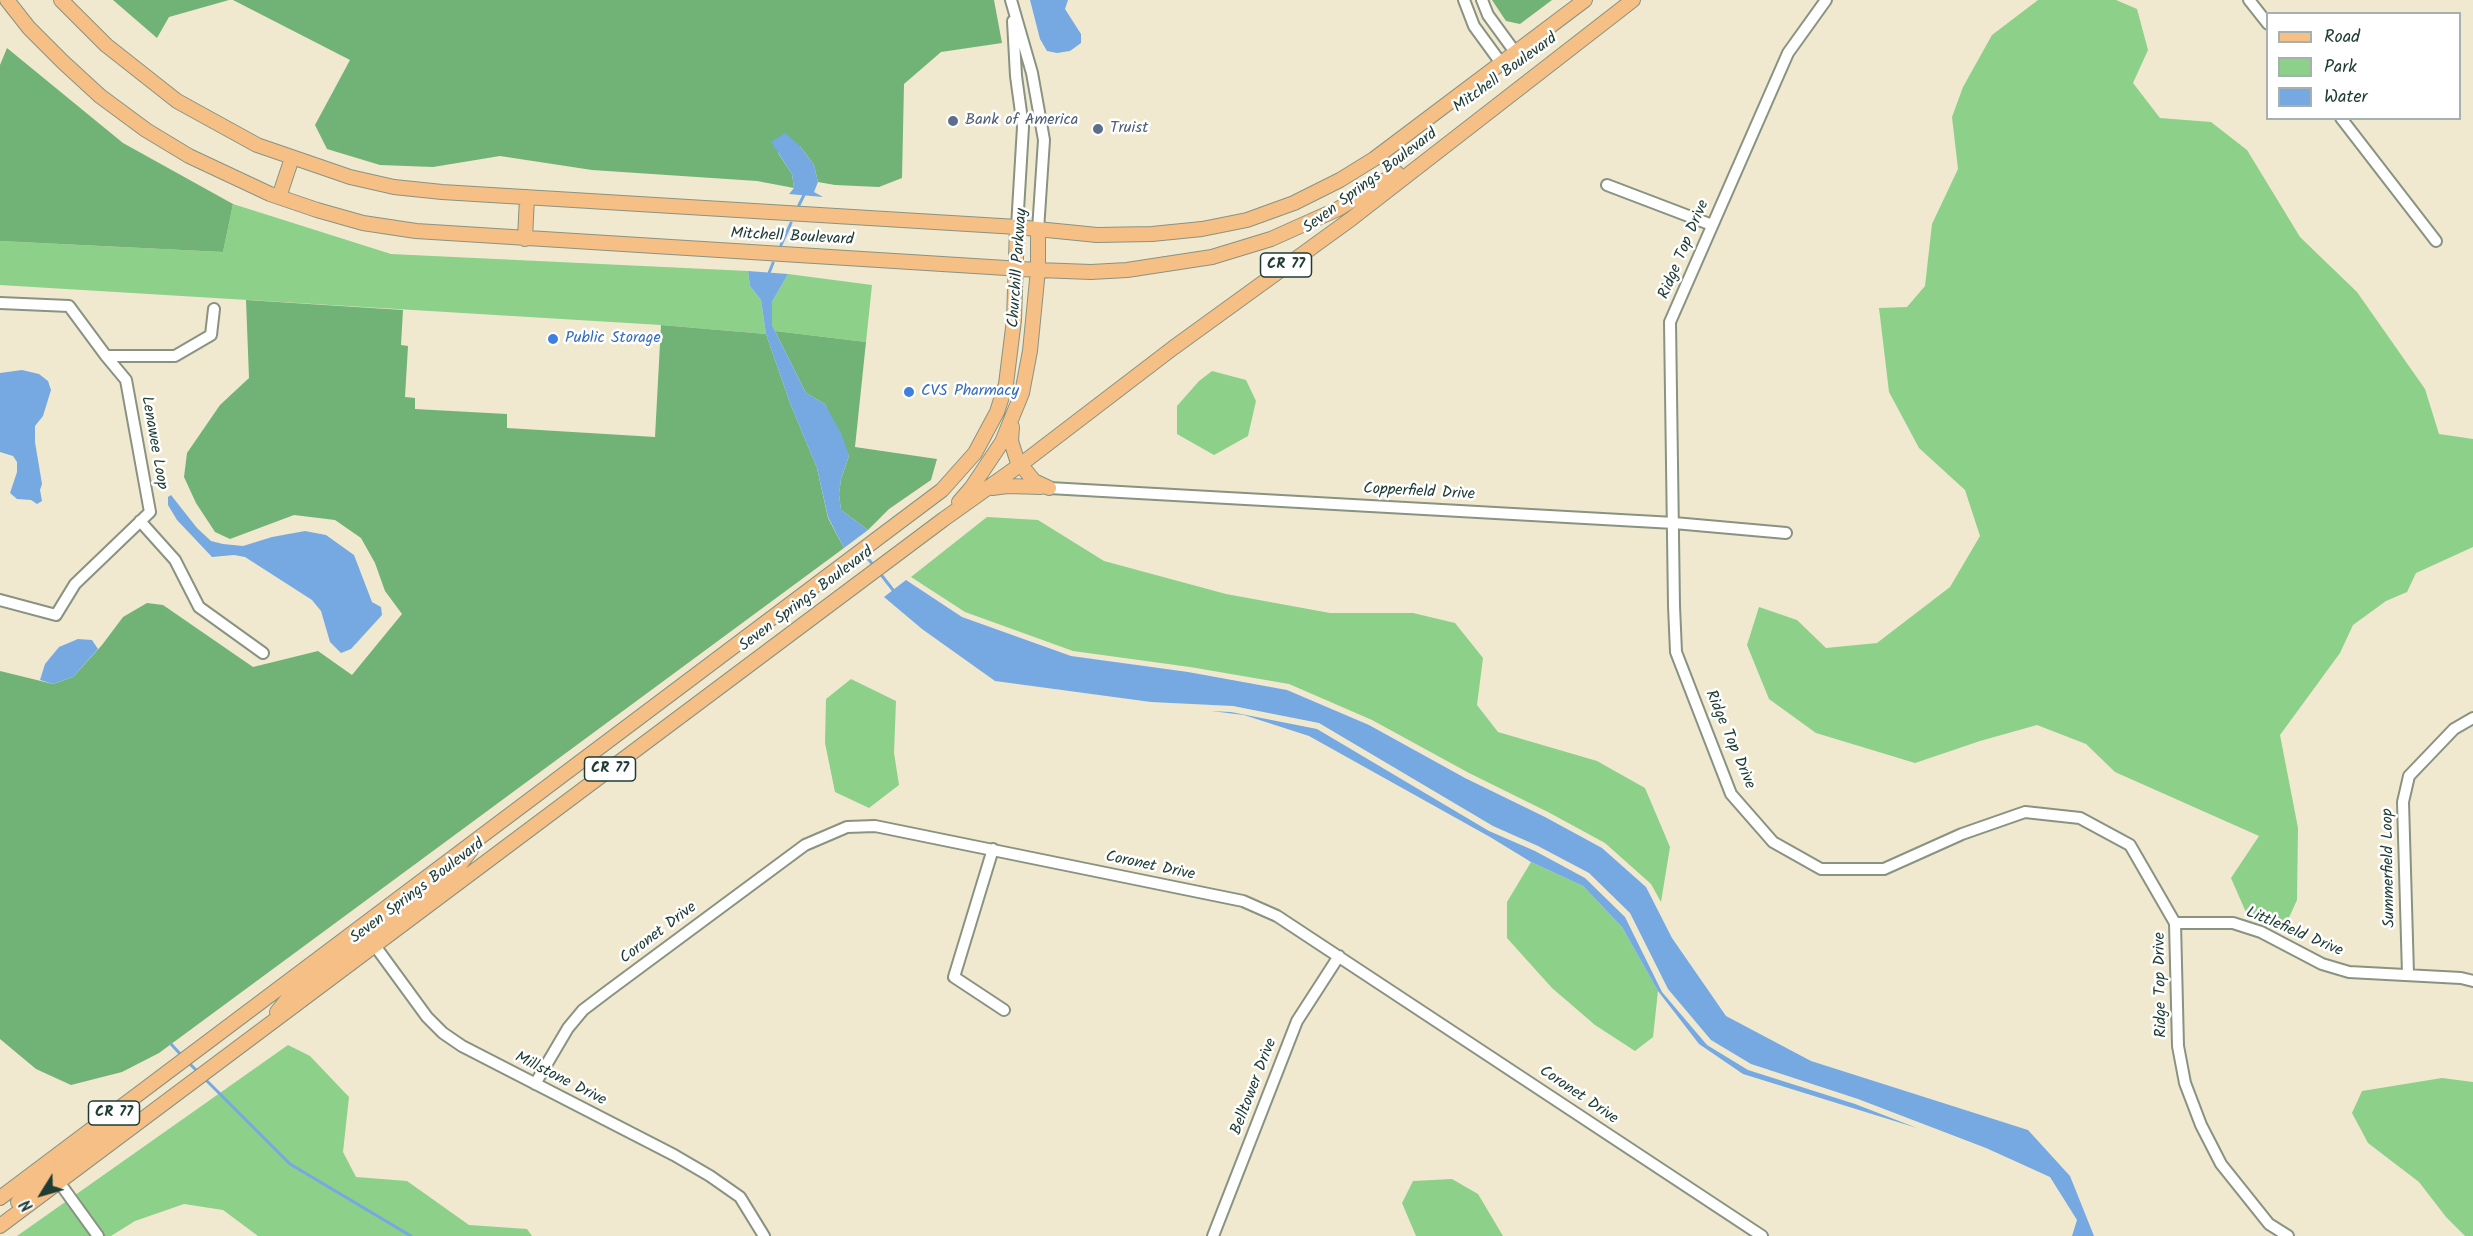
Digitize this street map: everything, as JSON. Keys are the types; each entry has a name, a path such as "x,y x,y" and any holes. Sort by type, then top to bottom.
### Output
{"main road":[{"name":"Mitchell Boulevard","path":"7,0 29,28 63,62 100,96 146,130 215,170 279,197 363,222 416,231 525,239 1091,272 1160,267 1231,252 1292,231 1338,209 1401,171 1583,38"},
{"name":"Mitchell Boulevard","path":"61,0 106,45 177,101 236,134 292,158 350,177 394,187 1038,230"},
{"name":"Seven Springs Boulevard","path":"1038,230 1097,235 1172,232 1247,220 1294,203 1340,180 1374,159 1585,0"},
{"name":"Seven Springs Boulevard","path":"0,1198 218,1035 368,936 987,490 1173,348 1384,194 1633,0"},
{"path":"279,197 292,158"},
{"path":"525,239 527,197"},
{"name":"Churchill Parkway","path":"1015,268 1017,227"},
{"name":"Churchill Parkway","path":"944,519 993,458 1013,418 1022,393 1030,351 1038,270 1038,230"},
{"name":"Seven Springs Boulevard","path":"0,1226 274,1021 368,936 458,867 477,841 929,502 955,477 975,453 1002,398 1009,370 1014,320 1015,268"},
{"path":"1013,418 1012,448 1020,465 1034,482 1049,488"},
{"path":"987,490 1008,486 1049,488"},
{"path":"58,1182 59,1172 66,1162 162,1088 181,1063"},
{"path":"0,1221 41,1181 48,1170 47,1163"}],"street":[{"name":"Churchill Parkway","path":"1011,0 1016,76 1023,127 1017,227"},
{"name":"Churchill Parkway","path":"1011,0 1032,73 1044,140 1038,230"},
{"path":"1464,0 1474,26 1501,63"},
{"path":"1482,0 1488,15 1515,52"},
{"name":"Ridge Top Drive","path":"1826,0 1788,53 1670,322 1676,652 1731,794 1773,842 1821,869 1884,868 1962,834 2025,812 2080,818 2130,845 2175,923 2178,1046 2185,1083 2201,1125 2221,1164 2269,1224 2288,1236"},
{"path":"2249,0 2266,21"},
{"path":"2343,120 2436,241"},
{"path":"1606,185 1712,225"},
{"name":"Lenawee Loop","path":"0,303 69,306 106,357 126,380 150,513 140,521"},
{"path":"106,357 175,356 211,335 214,309"},
{"name":"Copperfield Drive","path":"1049,488 1674,523 1786,533"},
{"path":"0,600 56,615 75,584 140,521 175,560 199,606 263,652"},
{"name":"Summerfield Loop","path":"2408,974 2403,802 2409,776 2454,729 2473,718"},
{"name":"Coronet Drive","path":"535,1084 568,1028 583,1010 796,851 825,834 863,825 993,849 1243,901 1276,916 1762,1236"},
{"path":"993,849 954,977 1004,1010"},
{"name":"Littlefield Drive","path":"2175,923 2233,923 2261,932 2330,966 2349,972 2408,974 2473,981"},
{"name":"Millstone Drive","path":"368,936 427,1017 443,1033 462,1046 675,1155 717,1181 740,1197 764,1236"},
{"name":"Belltower Drive","path":"1213,1236 1297,1021 1339,956"},
{"path":"58,1182 98,1236"}],"green space":[{"path":"113,0 229,0 169,17 157,38"},
{"path":"233,0 994,0 1002,43 941,52 904,84 902,178 879,187 818,182 814,165 800,146 778,153 792,174 794,188 757,181 592,170 500,156 433,167 380,165 327,149 315,125 350,60"},
{"path":"1492,0 1552,0 1520,24 1506,21"},
{"path":"2038,0 2116,0 2137,9 2148,50 2133,83 2160,118 2211,122 2247,150 2300,237 2357,292 2425,389 2439,434 2473,439 2473,547 2416,573 2407,592 2386,601 2353,625 2340,653 2280,735 2298,828 2297,900 2287,922 2248,917 2231,878 2259,836 2115,772 2086,744 2037,725 1915,763 1816,733 1769,699 1747,645 1759,607 1797,620 1826,648 1877,643 1950,587 1980,536 1965,490 1919,448 1889,392 1879,308 1907,307 1925,286 1932,224 1958,169 1952,117 1963,87 1992,35"},
{"path":"7,48 123,143 233,204 223,252 0,241 0,65"},
{"path":"233,204 391,254 748,271 750,286 761,300 766,334 661,325 0,285 0,241 223,252"},
{"path":"788,274 872,285 866,342 775,331 772,325 772,302"},
{"path":"246,300 403,310 401,345 408,346 405,397 415,398 415,409 507,414 507,428 655,437 661,325 766,334 790,403 817,468 828,518 844,548 159,1053 122,1072 71,1085 36,1069 0,1039 0,671 53,684 73,677 123,617 147,603 163,605 253,667 318,651 352,675 402,614 385,591 375,563 361,538 335,520 294,515 230,539 215,532 196,503 184,477 187,453 220,405 249,378"},
{"path":"775,331 866,342 855,447 937,459 931,480 889,509 868,530 841,510 839,494 841,479 849,456 825,404 806,393"},
{"path":"1212,371 1246,380 1256,401 1248,436 1214,455 1177,434 1177,406 1199,381"},
{"path":"987,517 1038,520 1104,561 1226,594 1330,613 1413,613 1455,623 1483,658 1477,705 1498,732 1597,761 1645,788 1670,847 1661,902 1651,884 1605,843 1372,720 1289,684 1190,667 1073,651 965,612 911,577"},
{"path":"851,679 896,701 894,753 899,785 869,808 835,792 825,743 826,699"},
{"path":"1531,862 1583,886 1622,927 1658,991 1653,1037 1635,1051 1595,1025 1552,988 1507,938 1507,902"},
{"path":"288,1045 310,1056 349,1097 343,1152 356,1177 407,1181 469,1225 527,1229 532,1236 258,1236 223,1210 184,1204 135,1221 111,1236 17,1236"},
{"path":"2442,1078 2473,1082 2473,1236 2465,1236 2446,1217 2419,1182 2368,1143 2352,1113 2362,1091"},
{"path":"1452,1179 1478,1194 1503,1236 1416,1236 1402,1203 1413,1181"}],"water":[{"path":"1030,0 1068,0 1065,9 1081,34 1081,43 1070,51 1057,53 1047,51 1040,39"},
{"path":"785,133 800,146 814,165 818,182 814,192 823,197 789,194 794,188 792,174 771,142"},
{"path":"748,271 788,274 772,302 772,325 806,393 825,404 842,435 849,456 841,479 839,494 841,510 868,530 844,548 828,517 817,468 790,403 766,334 761,300 750,286"},
{"path":"22,370 39,374 48,381 51,390 43,416 35,426 35,442 42,484 40,490 42,501 37,504 31,500 17,499 10,493 17,472 17,462 13,456 0,452 0,373"},
{"path":"171,495 197,528 211,541 243,546 272,537 305,531 326,535 354,555 372,602 381,607 382,615 351,649 341,653 330,642 321,611 312,600 245,557 234,555 212,557 177,520 168,505 168,497"},
{"path":"906,580 962,617 1071,656 1188,672 1287,690 1369,725 1465,778 1602,848 1646,887 1672,938 1726,1016 1811,1061 2028,1130 2070,1176 2094,1236 2072,1236 2077,1220 2050,1177 1986,1148 1858,1099 1751,1064 1711,1040 1668,989 1630,913 1589,873 1538,846 1493,826 1319,723 1233,706 1151,702 995,681 922,629 884,597"},
{"path":"78,639 92,640 98,649 73,677 53,684 40,680 45,664 59,647"},
{"path":"1211,711 1231,712 1317,729 1489,831 1535,851 1585,878 1625,917 1662,992 1707,1045 1748,1070 1855,1104 1917,1128 1743,1074 1699,1044 1658,991 1622,927 1583,886 1531,862 1309,736 1244,715"}],"waterway":[{"path":"799,205 804,195"},
{"path":"781,245 791,223"},
{"path":"769,273 773,263"},
{"path":"864,554 875,567"},
{"path":"879,572 893,590"},
{"path":"171,1044 182,1056"},
{"path":"189,1063 199,1073"},
{"path":"204,1078 290,1164 411,1236"}],"place":[{"name":"Bank of America","path":"953,121"},
{"name":"Truist","path":"1098,129"},
{"name":"Public Storage","path":"553,339"},
{"name":"CVS Pharmacy","path":"909,392"}]}
